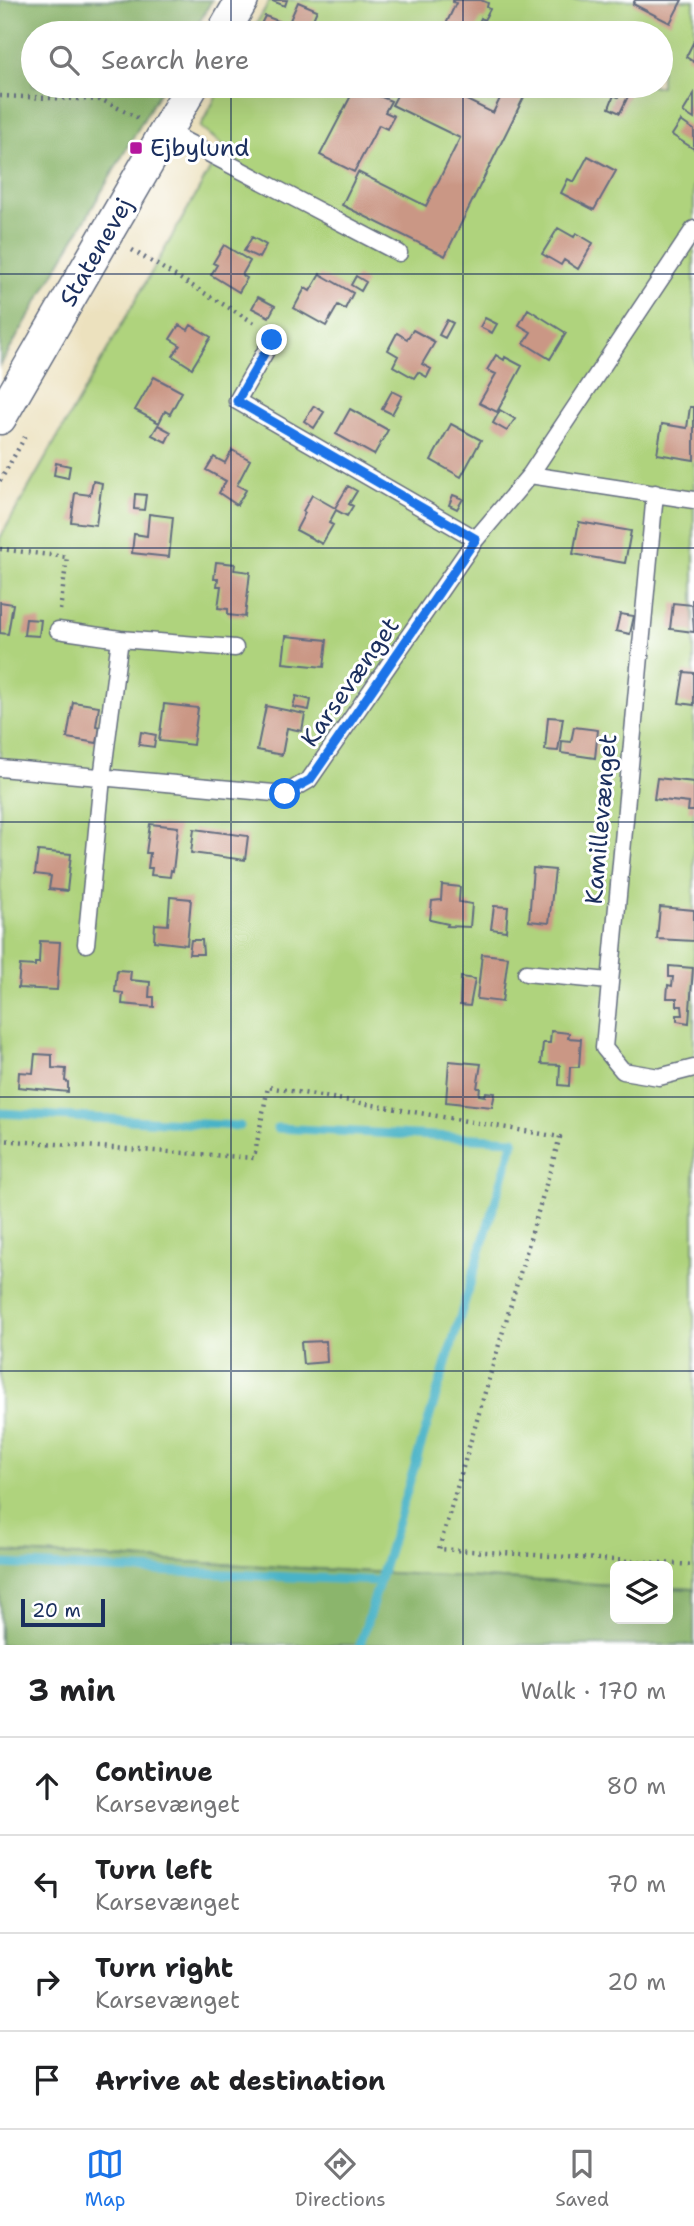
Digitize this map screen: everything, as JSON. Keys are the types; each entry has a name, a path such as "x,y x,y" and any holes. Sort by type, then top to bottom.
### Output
{"street":[{"path":"230,21 242,0"},
{"name":"Statenevej","path":"0,418 185,98"}],"lane":[{"path":"166,131 399,253"},
{"name":"Karsevænget","path":"0,768 285,794 310,780 476,539 530,475 694,229"},
{"path":"272,340 237,401 476,539"},
{"path":"530,475 694,499"},
{"name":"Kamillevænget","path":"655,493 604,1048 623,1071 659,1077 694,1068"},
{"path":"58,630 120,639 235,648"},
{"path":"86,944 102,778 120,639"},
{"path":"526,973 609,981"}],"path":[{"path":"0,96 21,97"},
{"path":"51,98 102,100 166,131"},
{"path":"132,250 266,330 272,340"},
{"path":"0,549 67,557 58,630"},
{"path":"0,1140 254,1158 268,1087 560,1137 439,1549 694,1565"}],"green space":[{"path":"0,0 212,0 200,21 21,21 21,98 156,98 0,366"},
{"path":"270,0 694,0 694,1589 673,1588 673,1561 610,1561 610,1585 0,1552 0,538 223,145 200,127 216,98 673,98 673,21 258,21"},
{"path":"0,1552 610,1585 610,1624 673,1624 673,1588 694,1589 694,1645 0,1645"}],"building":[{"path":"270,0 287,0 285,6"},
{"path":"481,0 488,3 487,7 490,9 484,20 447,21 456,3 453,2"},
{"path":"635,0 682,0 671,21 633,4"},
{"path":"298,2 317,10 312,21 290,20"},
{"path":"265,16 278,21 262,21"},
{"path":"694,41 694,62 686,57"},
{"path":"694,94 694,119 683,112"},
{"path":"350,98 384,98 391,101 385,112 394,116 387,129 379,125 354,172 320,155"},
{"path":"396,98 462,98 493,113 500,98 524,98 445,256 342,205 358,172 426,206 460,138 392,105"},
{"path":"613,98 627,98 620,113 609,108"},
{"path":"681,121 694,130 694,149 672,135"},
{"path":"588,156 616,171 594,210 561,193 568,179 574,182"},
{"path":"558,228 574,237 576,233 593,243 578,269 564,260 561,265 542,254"},
{"path":"252,237 266,245 259,258 244,251"},
{"path":"224,245 250,261 242,275 247,278 239,292 211,275 217,265 213,263"},
{"path":"320,274 353,293 345,309 338,305 326,326 294,308 305,288 310,291"},
{"path":"356,276 366,282 361,291 351,285"},
{"path":"258,297 275,306 269,317 252,308"},
{"path":"528,309 566,333 550,359 524,343 531,332 519,325"},
{"path":"485,318 497,324 492,333 480,327"},
{"path":"447,320 453,323 445,338 439,335"},
{"path":"179,325 188,330 191,325 211,337 192,368 173,356 180,345 170,339"},
{"path":"413,330 435,342 422,364 431,369 427,377 418,372 414,378 393,366 398,356 388,350 397,333 407,339"},
{"path":"496,355 522,366 497,412 479,403 496,374 487,370"},
{"path":"154,377 182,392 170,414 165,411 159,423 135,410"},
{"path":"392,391 402,396 392,414 382,409"},
{"path":"314,406 324,412 314,428 304,421"},
{"path":"690,407 694,407 694,460 657,454 662,424 687,428"},
{"path":"350,409 388,430 374,455 336,434"},
{"path":"500,410 515,419 507,431 493,423"},
{"path":"451,424 481,440 461,477 431,460"},
{"path":"158,425 171,432 166,442 152,435"},
{"path":"232,450 250,460 237,485 246,490 237,505 219,493 226,481 206,470 214,457 225,463"},
{"path":"56,463 70,466 68,478 54,475"},
{"path":"93,481 102,483 96,525 71,522 75,493 90,495"},
{"path":"348,486 357,491 349,504 353,506 347,516 336,510 329,523 333,525 322,544 296,530 312,495 335,508"},
{"path":"135,494 146,495 144,510 134,509"},
{"path":"453,495 463,499 457,509 449,505"},
{"path":"149,514 173,517 169,557 132,553 134,534 147,536"},
{"path":"579,522 631,531 625,563 573,554"},
{"path":"216,562 235,564 234,570 250,572 245,617 228,615 228,609 218,608 221,586 217,586 218,579 214,579"},
{"path":"692,599 694,632 670,629 673,603 692,605"},
{"path":"0,602 13,604 8,634 0,633"},
{"path":"620,614 634,616 630,634 616,631"},
{"path":"26,619 41,620 39,636 24,635"},
{"path":"286,636 327,640 324,667 283,663"},
{"path":"684,672 694,673 694,705 679,703"},
{"path":"296,696 311,700 309,710 293,707"},
{"path":"73,702 99,706 96,726 100,727 97,743 67,738"},
{"path":"164,704 198,708 193,745 159,741"},
{"path":"266,706 305,714 302,731 287,728 282,755 257,750"},
{"path":"548,717 563,718 558,751 545,750"},
{"path":"574,727 598,730 595,758 561,753 562,741 571,742"},
{"path":"141,732 156,735 154,747 139,745"},
{"path":"657,778 694,782 694,811 688,811 689,803 654,799"},
{"path":"150,824 178,827 170,877 151,875 152,868 148,868 150,853 146,853"},
{"path":"194,829 248,836 245,860 191,853"},
{"path":"38,851 71,854 67,891 49,889 51,876 35,874"},
{"path":"533,868 555,870 549,923 529,921"},
{"path":"442,885 460,887 459,902 472,904 470,927 447,926 448,924 430,920 432,901 441,900"},
{"path":"170,897 191,899 187,945 154,941 155,924 168,925"},
{"path":"494,906 508,907 506,931 491,929"},
{"path":"660,907 694,910 694,941 657,939"},
{"path":"191,940 202,940 203,954 189,954"},
{"path":"40,941 60,942 57,990 18,988 20,965 35,966 35,963 39,963"},
{"path":"482,954 508,957 502,1002 477,999"},
{"path":"669,966 693,968 689,1023 677,1021 677,1015 683,1015 682,1006 677,1006 677,998 667,998 668,985 672,986 673,977 669,977"},
{"path":"117,970 131,971 130,980 150,982 149,997 154,997 154,1007 122,1004 123,993 115,992"},
{"path":"461,977 475,979 470,1006 460,1005"},
{"path":"551,1031 569,1033 568,1038 581,1039 579,1067 570,1067 569,1086 559,1085 560,1065 541,1064 543,1043 550,1043"},
{"path":"35,1054 52,1055 52,1068 66,1069 68,1092 18,1087 19,1072 33,1073"},
{"path":"449,1061 481,1064 477,1088 480,1088 479,1095 485,1096 486,1092 495,1093 492,1107 446,1102"},
{"path":"326,1341 327,1362 303,1364 301,1342"}],"waterway":[{"path":"0,1113 240,1126"},
{"path":"277,1128 514,1140 360,1645"},
{"path":"0,1564 379,1581"}],"place":[{"name":"Ejbylund","path":"136,148"}],"route":[{"path":"272,340 237,401 476,539 310,780 285,794"}]}
